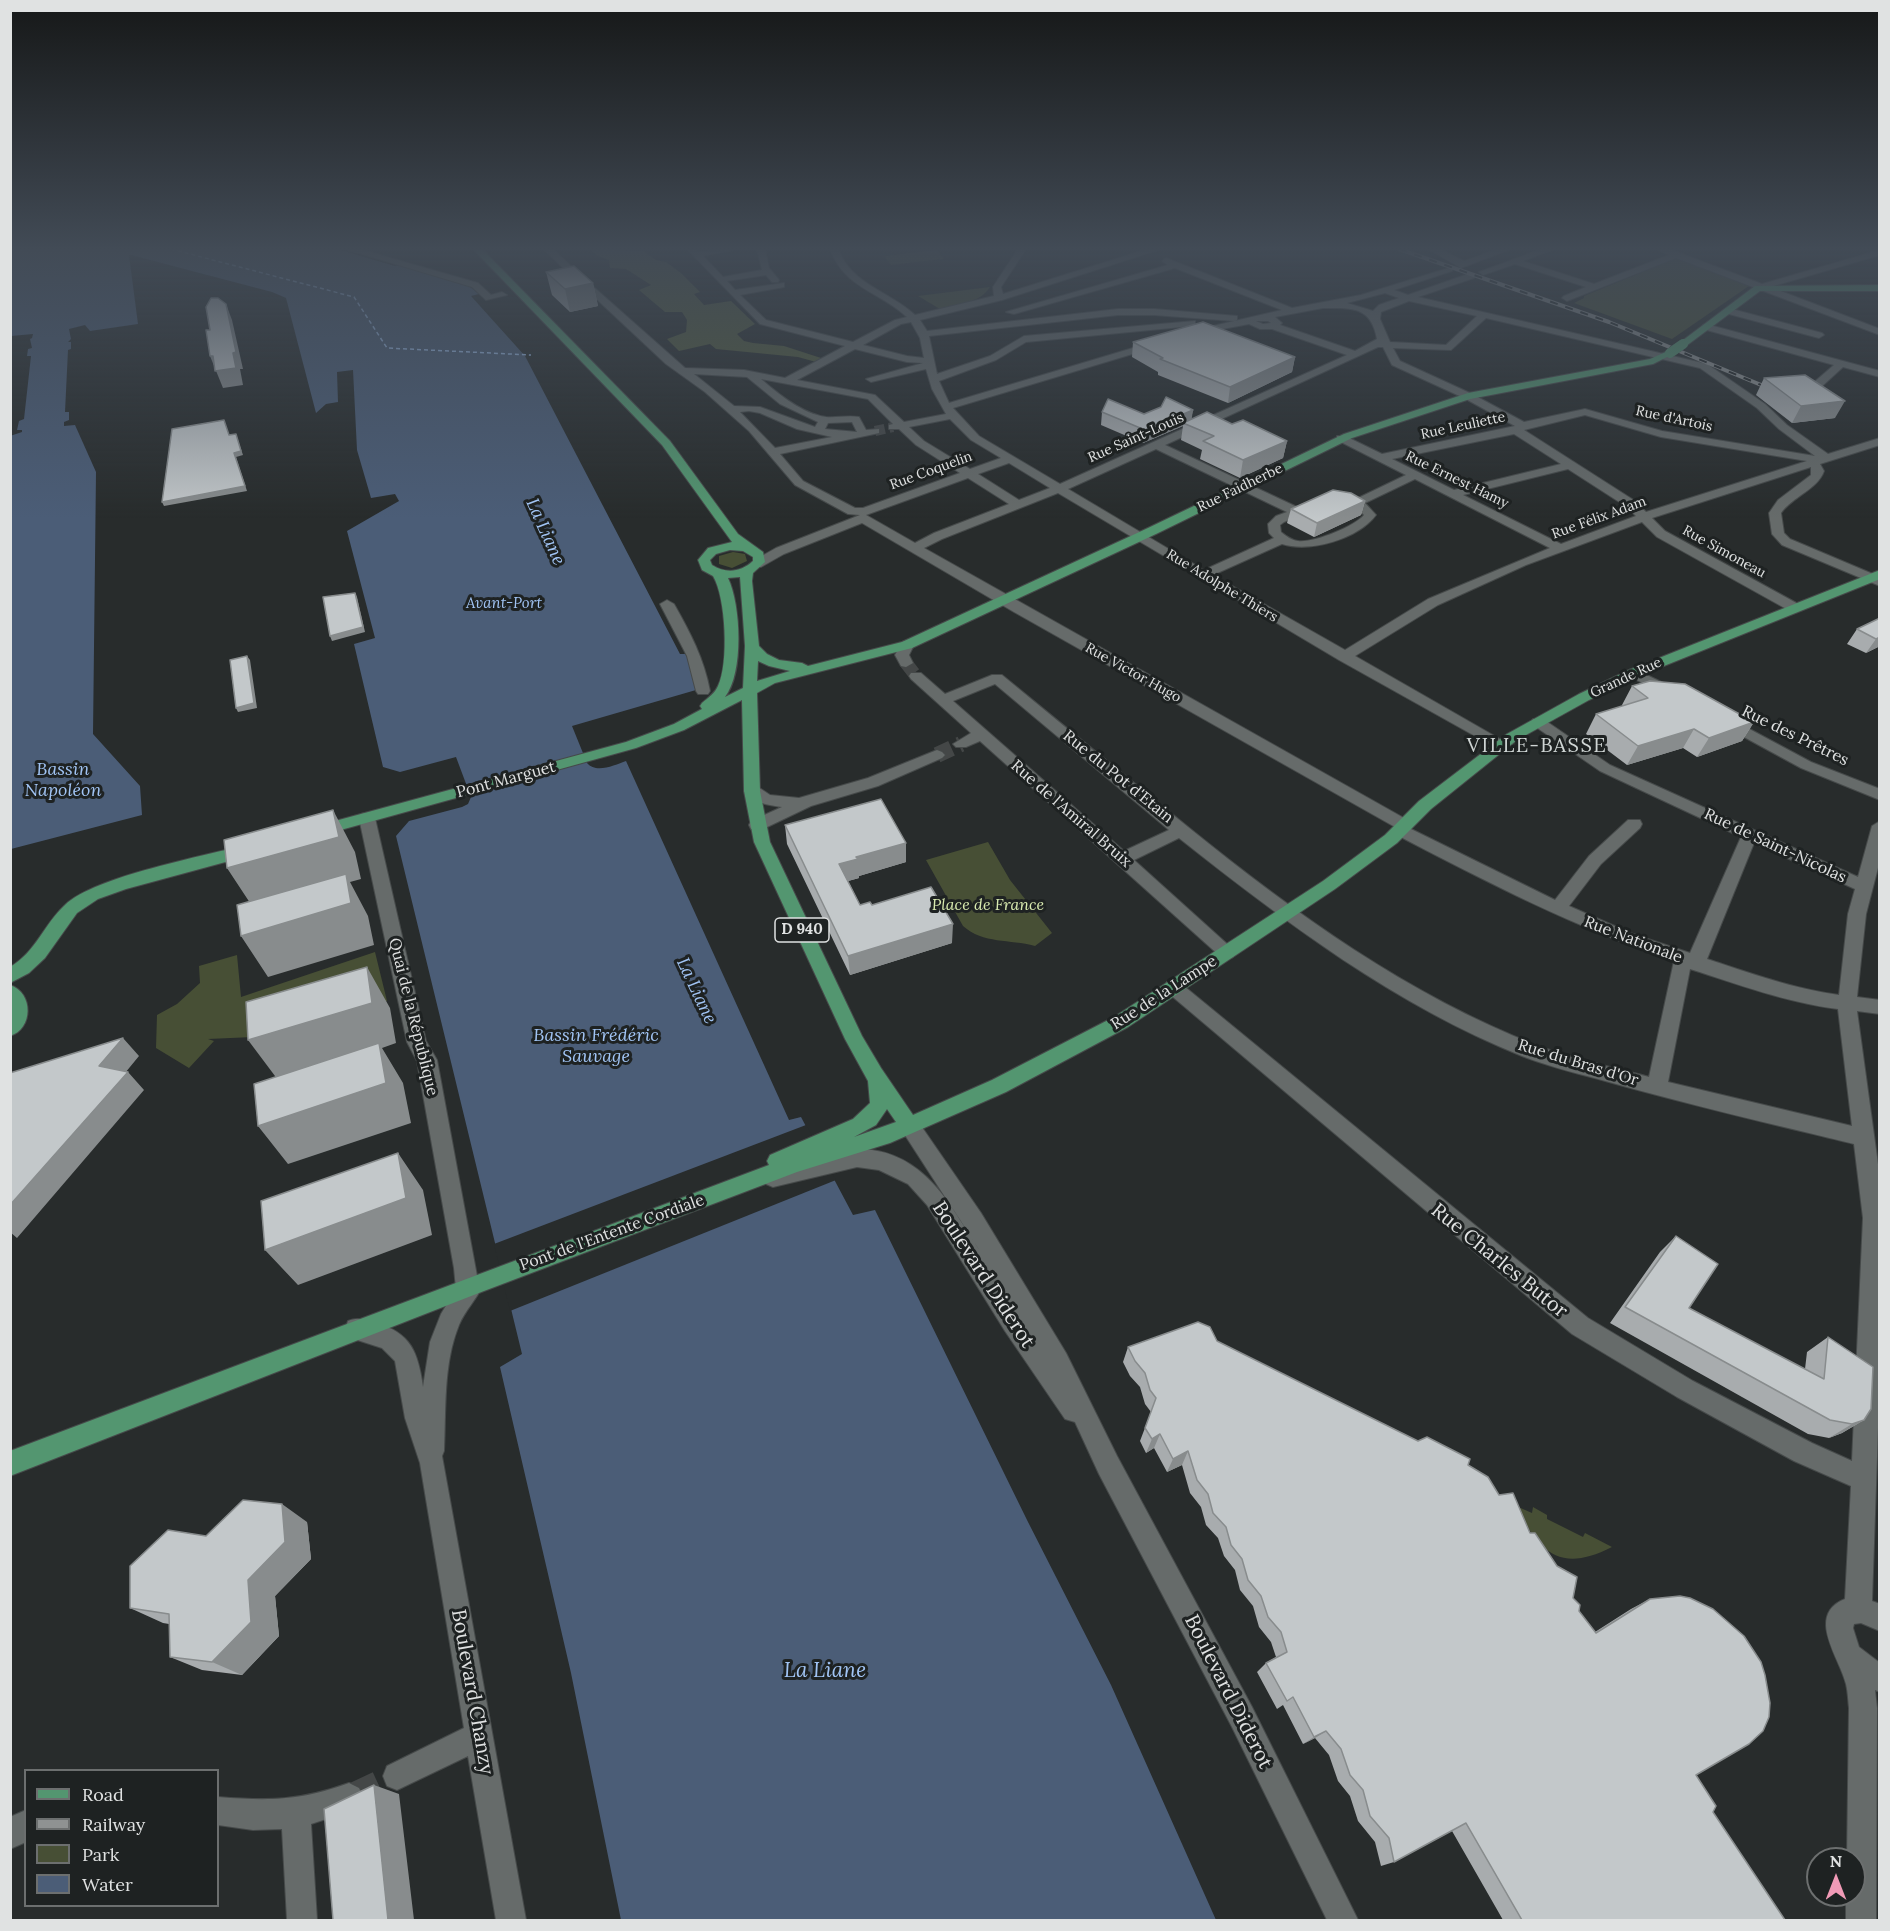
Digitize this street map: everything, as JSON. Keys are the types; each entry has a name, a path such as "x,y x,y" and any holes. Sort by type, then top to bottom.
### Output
{"main road":[{"path":"565,339 666,443 688,472 711,510 736,541 748,548 759,555 752,567 731,574 718,573 708,568 705,564 706,557 713,550 726,546 748,548"},
{"path":"1667,355 1690,339"},
{"name":"Rue Faidherbe","path":"750,690 774,679 907,645 1139,537 1341,438 1468,396 1653,361 1667,355"},
{"path":"711,510 717,534 713,550"},
{"name":"D 940","path":"752,567 746,581 752,646 750,751 757,825 766,852 833,998 878,1079 910,1126"},
{"path":"665,733 713,701 722,693 726,682 729,652 728,601 724,582 718,573"},
{"name":"Grande Rue","path":"1403,828 1425,805 1500,745 1538,722 1634,673 1876,578"},
{"name":"Rue Faidherbe","path":"752,646 761,657 779,665 798,667 830,664"},
{"path":"665,733 750,690"},
{"path":"706,713 724,710 736,715 750,751"},
{"name":"Pont Marguet","path":"297,837 611,751 665,733"},
{"name":"Rue de la Lampe","path":"910,1126 999,1086 1103,1033 1288,912 1352,868 1403,828"},
{"path":"10,976 33,959 71,909 92,895 109,888 263,846"},
{"path":"10,992 17,997 20,1006 18,1017 10,1029"},
{"name":"Pont de l'Entente Cordiale","path":"828,1155 852,1128 874,1114 880,1099 878,1079"},
{"name":"Pont de l'Entente Cordiale","path":"828,1155 910,1126"},
{"name":"Pont de l'Entente Cordiale","path":"10,1464 356,1329 723,1191"}],"street":[{"name":"Rue Victor Hugo","path":"647,339 731,410 774,452 802,485 1403,828"},
{"path":"829,339 930,363"},
{"path":"787,381 867,339"},
{"path":"925,339 934,379 948,412"},
{"path":"934,379 993,358 1024,339"},
{"path":"897,427 1173,339"},
{"path":"1311,339 1356,354"},
{"name":"Rue Simoneau","path":"1382,339 1396,363 1468,396 1635,507 1661,534 1795,608"},
{"path":"1383,342 1448,348 1458,339"},
{"path":"1594,339 1667,355 1710,369 1820,460 1816,477 1779,506 1775,513 1778,534 1786,542 1876,578"},
{"path":"1749,339 1880,374"},
{"path":"1799,353 1814,339"},
{"name":"Rue Saint-Louis","path":"915,548 938,536 1059,489 1383,342"},
{"path":"871,379 930,363"},
{"path":"1816,386 1840,364"},
{"path":"682,371 750,374 864,395 874,399 897,427 1018,505"},
{"path":"750,374 777,399 805,413 824,420 855,419 859,434"},
{"path":"731,410 754,407 819,431 859,434"},
{"name":"Rue Adolphe Thiers","path":"948,412 975,438 1009,459 1203,575 1500,745"},
{"name":"Rue d'Artois","path":"1519,428 1585,412 1656,434 1820,460"},
{"path":"819,431 824,420"},
{"name":"Rue Leuliette","path":"1381,458 1519,428"},
{"path":"774,452 875,431"},
{"name":"Rue Ernest Hamy","path":"1341,438 1560,548"},
{"name":"Rue Félix Adam","path":"1344,657 1442,597 1560,548 1644,517 1880,441"},
{"path":"1156,445 1295,511"},
{"name":"Rue Coquelin","path":"857,515 1009,459"},
{"path":"1453,494 1569,465"},
{"path":"1356,503 1415,475"},
{"path":"1327,498 1343,498 1356,503 1370,513 1370,517 1311,544 1295,543 1282,539 1275,533 1274,524 1295,511 1327,498"},
{"path":"748,548 779,546 857,515"},
{"path":"752,567 857,515"},
{"path":"1203,575 1282,539"},
{"path":"667,604 694,652 703,692"},
{"path":"906,663 902,655 907,645"},
{"path":"1634,673 1681,697"},
{"name":"Rue de l'Amiral Bruix","path":"916,676 1227,952"},
{"name":"Rue du Pot d'Etain","path":"942,701 997,678 1254,889 1288,912"},
{"name":"Rue des Prêtres","path":"1709,712 1800,762 1880,795"},
{"name":"Rue de Saint-Nicolas","path":"1538,722 1600,765 1863,886"},
{"path":"961,744 980,735"},
{"path":"757,825 805,802 864,786 937,755"},
{"path":"752,791 762,799 772,802 805,802"},
{"name":"Quai de la République","path":"367,818 417,1042 427,1060 469,1286"},
{"path":"1557,910 1595,860 1634,824"},
{"path":"1861,1920 1863,1708 1860,1684 1851,1660 1841,1644 1838,1628 1843,1614 1869,1614 1863,1479 1874,1218 1868,1145 1847,1004 1857,914 1880,826"},
{"name":"Rue Nationale","path":"1403,828 1557,910 1627,939 1765,985 1847,1004 1880,1007"},
{"path":"1123,859 1182,830"},
{"path":"1657,1088 1690,961 1702,945 1750,834"},
{"name":"Rue du Bras d'Or","path":"1288,912 1385,977 1458,1018 1540,1054 1868,1145"},
{"name":"Rue Charles Butor","path":"1173,987 1580,1326 1685,1389 1797,1449 1863,1479"},
{"name":"Boulevard Diderot","path":"910,1126 973,1220 1058,1361 1108,1465 1242,1717 1343,1920"},
{"name":"Boulevard Diderot","path":"828,1155 869,1159 893,1165 915,1178 930,1193 1108,1465"},
{"name":"Pont de l'Entente Cordiale","path":"723,1191 828,1155"},
{"name":"Boulevard Chanzy","path":"432,1463 435,1382 440,1350 452,1314 469,1286"},
{"name":"Boulevard Chanzy","path":"356,1329 388,1338 403,1353 418,1420 432,1463 511,1920"},
{"path":"1851,1660 1865,1672 1880,1678"},
{"path":"397,1776 480,1735"},
{"path":"219,1811 250,1815 296,1814 310,1812 349,1798"},
{"path":"296,1814 302,1920"},
{"path":"10,1834 24,1826"}],"green space":[{"path":"667,339 742,339 753,343 784,346 821,358 816,362 798,357 716,349 710,344 679,351"},
{"path":"733,552 745,554 747,561 732,568 719,564 719,556"},
{"name":"Place de France","path":"988,842 1010,880 1052,933 1035,946 979,936 963,926 926,860"},
{"path":"375,952 387,1001 276,1036 208,1039 214,1041 189,1068 156,1048 157,1015 177,1004 200,983 199,966 237,955 241,997"},
{"path":"1516,1506 1532,1513 1533,1507 1547,1515 1547,1519 1583,1537 1585,1533 1612,1547 1594,1555 1579,1558 1566,1558 1554,1554 1543,1547 1534,1536"}],"water":[{"name":"Bassin Napoléon","path":"30,339 71,339 68,342 71,342 71,349 68,350 65,412 69,412 69,420 64,422 64,426 75,425 96,472 93,734 140,786 142,815 11,849 10,436 22,432 22,430 17,430 19,421 24,419 31,356 27,356 28,349 32,348"},
{"path":"297,339 510,339 525,356 680,654 687,654 696,690 572,726 587,763 600,768 626,761 789,1120 801,1117 853,1215 875,1210 1028,1522 1111,1685 1216,1920 621,1920 571,1673 500,1367 522,1354 396,836 409,821 462,807 468,804 471,797 456,757 400,772 383,767 354,644 375,638 347,531 399,501 395,494 371,498 357,450 353,370 337,372 338,402 326,404 316,413"}],"pier":[{"path":"806,1125 836,1180 510,1311 494,1244"}],"building":[{"path":"207,339 233,339 236,368 215,371 213,356 210,356"},
{"path":"1143,339 1248,339 1295,357 1230,387 1160,359 1163,358 1133,342"},
{"path":"1805,375 1845,401 1801,406 1764,378"},
{"path":"1166,397 1193,410 1145,430 1102,412 1108,399 1144,414 1161,407"},
{"path":"1207,412 1232,424 1243,420 1287,441 1243,460 1203,441 1214,436 1183,423"},
{"path":"224,420 229,435 236,434 241,451 234,453 245,486 162,502 172,429"},
{"path":"1333,490 1351,493 1365,501 1317,523 1291,509"},
{"path":"355,593 363,627 330,636 323,597"},
{"path":"1880,618 1880,637 1876,639 1857,629"},
{"path":"247,656 254,703 236,708 230,660"},
{"path":"1650,681 1685,684 1754,722 1709,738 1694,729 1638,746 1596,714 1648,698 1632,686"},
{"path":"881,799 906,843 839,864 860,905 870,902 872,905 931,887 953,924 848,956 785,825"},
{"path":"333,810 339,837 227,868 224,840"},
{"path":"346,874 351,903 241,936 237,905"},
{"path":"367,967 372,1003 248,1040 246,1002"},
{"path":"123,1038 99,1066 128,1072 10,1205 10,1073"},
{"path":"379,1043 386,1083 258,1126 254,1084"},
{"path":"398,1153 406,1198 265,1250 261,1201"},
{"path":"1676,1236 1718,1264 1689,1308 1824,1379 1828,1337 1873,1367 1871,1409 1864,1420 1852,1424 1830,1420 1625,1307"},
{"path":"1198,1322 1210,1327 1217,1341 1418,1441 1427,1437 1470,1459 1468,1465 1488,1477 1499,1495 1513,1493 1530,1533 1535,1533 1557,1566 1577,1577 1573,1598 1580,1605 1579,1611 1596,1633 1650,1599 1680,1596 1690,1598 1713,1609 1744,1636 1761,1662 1770,1703 1769,1717 1763,1731 1749,1744 1696,1775 1716,1806 1713,1812 1785,1920 1522,1920 1466,1823 1394,1862 1389,1838 1370,1816 1363,1790 1350,1775 1341,1749 1326,1731 1314,1737 1293,1697 1287,1701 1266,1663 1287,1652 1281,1632 1268,1617 1261,1596 1248,1580 1242,1559 1231,1545 1226,1527 1213,1513 1208,1494 1197,1480 1188,1451 1173,1459 1160,1434 1152,1439 1145,1428 1156,1398 1150,1390 1145,1373 1135,1361 1128,1347"},
{"path":"243,1500 282,1504 285,1542 248,1580 251,1622 212,1662 170,1657 169,1614 130,1608 130,1566 168,1530 206,1536"},
{"path":"374,1785 388,1920 333,1920 324,1809"}],"ferry route":[{"path":"381,339 387,348 531,355"}],"tunnel":[{"path":"875,431 893,427"},
{"path":"906,663 916,676"},
{"path":"937,755 961,744"},
{"path":"354,1796 397,1776"}],"railway":[{"path":"1650,339 1766,387"}],"district":[{"name":"VILLE-BASSE","path":"1537,746"}],"water label":[{"name":"La Liane","path":"545,532"},
{"name":"Avant-Port","path":"504,604"},
{"name":"La Liane","path":"696,991"},
{"name":"Bassin Frédéric Sauvage","path":"596,1046"},
{"name":"La Liane","path":"825,1671"}]}
